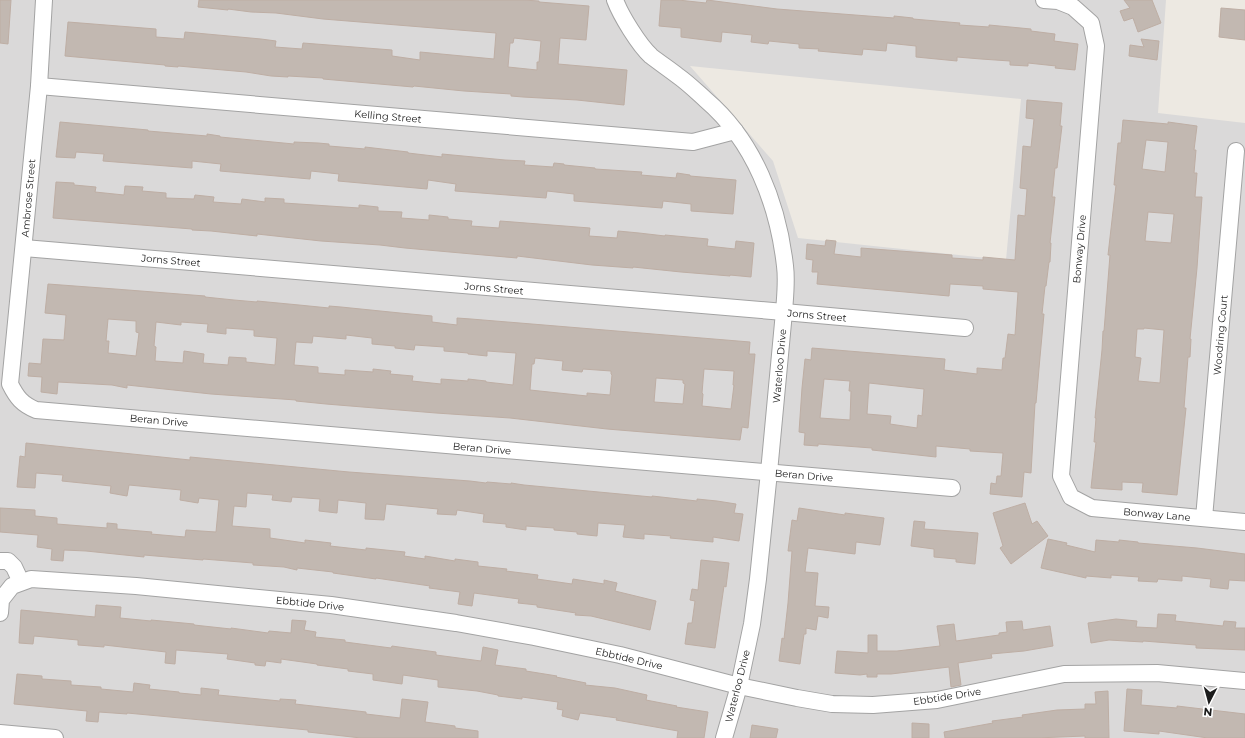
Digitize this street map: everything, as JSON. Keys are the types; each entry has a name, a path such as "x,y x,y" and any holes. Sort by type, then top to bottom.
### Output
{"street":[{"name":"Ambrose Street","path":"16,396 10,384 39,86 44,0"},
{"name":"Waterloo Drive","path":"615,0 619,10 633,33 650,55 708,101 735,131 754,161 766,188 777,222 785,267 784,312 758,579 752,624 739,686 724,738"},
{"name":"Bonway Drive","path":"1044,0 1058,1 1073,7 1091,24 1096,46 1061,476 1071,497"},
{"name":"Kelling Street","path":"39,86 693,142 735,131"},
{"name":"Woodring Court","path":"1204,518 1236,151"},
{"name":"Jorns Street","path":"24,248 965,328"},
{"name":"Beran Drive","path":"16,396 26,405 36,410 952,488"},
{"name":"Bonway Lane","path":"1071,497 1092,508 1245,522"},
{"path":"0,561 8,561 14,567 10,588 1,600 0,613"},
{"name":"Ebbtide Drive","path":"10,588 32,579 39,579 136,586 330,605 456,623 534,637 620,655 739,686 832,704 873,705 937,700 1064,674 1157,673 1245,681"},
{"path":"0,733 55,738"}],"shaded area":[{"path":"0,0 1166,0 1158,113 1245,123 1245,738 0,738","holes":["690,66 1021,99 1006,260 798,238 773,161"]}],"building":[{"path":"0,0 11,0 8,44 0,43"},
{"path":"199,0 523,0 589,6 586,40 560,38 558,64 627,70 624,105 323,78 271,76 246,72 65,56 68,22 156,29 156,37 184,39 185,32 276,41 275,47 302,49 303,43 392,50 392,56 420,60 420,52 494,59 496,33 198,7","holes":["514,38 541,41 537,70 508,67 510,43 513,43"]},
{"path":"661,0 706,3 707,0 777,9 894,18 894,16 960,23 959,25 989,27 989,25 1031,29 1031,31 1055,34 1054,41 1078,44 1075,70 1028,63 1028,66 1010,65 1010,61 957,57 957,61 916,57 916,46 887,43 886,51 863,49 862,55 818,51 819,49 799,48 799,44 769,41 768,44 751,42 752,35 722,32 721,42 681,37 681,28 659,26"},
{"path":"1124,0 1152,0 1161,23 1138,32 1133,18 1124,21 1120,11 1130,8"},
{"path":"1221,8 1245,10 1245,40 1219,37"},
{"path":"1141,39 1159,41 1157,60 1129,56 1130,45 1144,47"},
{"path":"1027,100 1062,103 1060,126 1062,126 1052,197 1055,197 1050,243 1050,262 1045,286 1042,314 1044,314 1035,403 1031,473 1024,472 1022,497 990,494 991,483 996,484 997,476 1001,476 1003,453 970,451 970,449 936,446 936,457 872,450 872,448 818,444 818,446 804,445 805,433 799,432 802,388 805,359 811,360 812,348 945,359 944,370 977,374 977,368 1002,370 1008,334 1015,335 1018,292 983,289 983,286 950,284 949,296 817,284 818,272 812,272 813,260 806,259 807,244 825,246 826,240 836,241 834,254 861,257 861,248 952,255 952,258 983,260 983,257 1015,260 1018,215 1025,216 1027,189 1020,188 1023,146 1031,147 1034,119 1026,118","holes":["824,379 850,381 850,420 820,418","869,383 924,389 922,416 918,415 917,428 890,424 891,416 867,414"]},
{"path":"1123,120 1168,124 1168,122 1197,126 1194,150 1196,150 1194,173 1197,173 1195,197 1202,197 1190,339 1190,357 1188,357 1184,408 1186,408 1177,495 1142,492 1143,483 1122,482 1122,490 1091,488 1096,442 1094,442 1095,418 1110,255 1108,255 1116,185 1114,185 1118,143 1121,143","holes":["1146,140 1168,142 1165,172 1142,169","1148,212 1174,214 1171,243 1145,241","1137,329 1164,330 1160,383 1138,381 1141,358 1135,357"]},
{"path":"60,122 207,136 207,134 220,137 294,144 294,142 318,143 329,144 329,146 365,149 365,147 442,157 442,154 525,161 524,165 553,167 554,163 595,169 642,172 641,175 676,178 677,173 690,176 736,180 733,214 691,211 691,204 663,201 662,208 574,201 574,194 547,191 546,198 455,191 456,184 428,180 427,189 338,181 339,174 311,171 310,179 220,171 221,164 192,161 192,168 103,161 104,154 76,152 75,158 56,157"},
{"path":"56,182 74,183 74,185 96,187 95,192 124,195 125,186 143,187 142,191 166,193 166,198 194,199 195,195 214,197 213,202 241,204 242,199 265,202 265,198 284,199 284,203 359,208 359,205 378,207 378,211 402,212 401,218 429,220 429,215 448,217 448,219 472,221 471,226 499,228 500,221 590,228 589,236 617,238 618,231 665,235 708,239 707,246 735,249 736,241 754,243 751,277 592,265 517,256 517,258 257,234 257,236 192,229 53,218"},
{"path":"48,284 205,296 329,308 329,306 341,307 432,316 432,322 457,325 457,318 750,342 749,354 755,354 748,428 742,427 740,440 607,429 510,418 211,394 127,385 127,388 112,385 58,382 57,394 41,392 42,377 28,376 29,363 41,364 43,339 64,340 66,315 45,313","holes":["108,319 136,321 136,332 139,333 136,356 108,353 109,341 106,341","156,322 181,325 181,322 208,324 207,332 226,334 226,328 254,330 254,336 277,338 275,365 246,362 246,358 229,357 228,365 203,363 204,354 184,351 183,363 155,361 156,347 154,346","346,335 372,338 372,344 395,346 395,348 414,350 415,345 444,347 444,351 487,356 487,351 516,353 513,385 468,379 468,381 441,379 441,384 412,381 413,376 390,374 391,371 373,369 373,372 345,370 345,375 318,373 318,367 294,365 296,342 312,343 313,336 346,339","535,358 563,361 562,370 582,372 583,369 611,371 610,395 587,393 587,396 530,390 532,364 534,364","704,369 734,371 731,409 702,406","656,378 683,380 683,383 685,384 683,404 654,402"]},
{"path":"26,443 190,460 190,457 349,472 486,483 511,483 697,501 697,499 736,504 734,513 743,514 739,541 713,537 713,542 644,534 644,539 623,537 625,525 598,523 597,536 554,530 554,528 526,526 526,530 506,527 506,524 483,522 484,514 457,510 456,515 437,514 438,509 386,504 384,520 365,519 366,503 338,500 337,513 319,511 320,499 292,497 291,502 272,500 273,495 247,493 246,507 234,506 232,526 270,529 270,538 305,543 305,540 331,543 330,546 366,550 366,548 405,552 404,556 425,559 425,556 455,561 455,559 478,562 478,566 507,569 506,571 538,575 537,579 572,584 573,579 604,584 604,580 617,583 615,591 656,601 650,630 591,616 575,615 576,613 537,607 537,605 518,603 519,599 474,593 472,606 458,604 460,592 429,588 430,586 333,572 297,568 297,570 284,567 253,565 253,563 144,555 144,557 64,550 63,561 51,560 52,549 37,547 38,535 0,532 0,508 35,510 35,516 57,518 57,524 107,528 107,523 117,524 117,529 185,537 186,530 216,532 219,500 199,498 198,503 180,500 181,490 129,485 127,496 110,493 111,486 62,481 63,475 36,473 35,488 17,487 20,456 25,457"},
{"path":"1025,503 1032,524 1037,521 1048,536 1011,564 1000,548 1003,546 993,513"},
{"path":"799,508 845,515 845,513 884,518 880,545 856,542 855,554 808,548 805,572 818,573 815,606 829,607 828,618 818,616 816,630 806,628 800,664 779,661 782,638 784,639 788,603 792,551 788,551 792,520 797,521"},
{"path":"914,521 925,522 924,529 978,533 975,564 956,562 956,559 934,557 934,549 911,546"},
{"path":"1048,539 1067,543 1066,545 1095,552 1096,540 1119,542 1119,540 1245,554 1245,581 1229,580 1228,589 1210,587 1211,579 1182,576 1182,581 1158,579 1157,582 1138,581 1139,577 1111,575 1111,578 1086,576 1086,578 1041,568"},
{"path":"701,560 729,563 715,648 685,644 688,623 692,623 695,601 690,600 692,589 698,590"},
{"path":"96,605 121,607 120,618 194,624 268,633 269,631 291,633 292,620 306,621 304,630 316,632 315,637 345,640 345,642 391,648 392,646 436,652 436,655 481,661 483,647 498,650 495,665 526,669 526,671 586,683 585,685 615,688 647,695 646,700 708,712 704,738 677,738 678,731 616,720 617,718 580,713 578,720 562,716 563,710 557,709 558,702 522,697 522,699 498,696 477,691 438,687 438,680 403,675 402,684 373,680 373,674 281,659 281,663 266,661 265,666 227,659 228,654 176,650 175,664 165,663 166,652 104,645 104,647 78,645 78,640 34,636 33,644 19,643 21,610 95,617"},
{"path":"1158,614 1176,615 1175,621 1223,626 1224,621 1236,622 1235,628 1245,628 1245,650 1196,648 1196,645 1143,641 1109,640 1091,643 1088,623 1116,619 1137,621 1136,627 1157,628"},
{"path":"1022,621 1023,630 1050,626 1053,646 1024,651 991,654 992,658 958,663 961,685 951,687 949,667 891,674 877,674 877,677 867,677 867,674 860,675 835,673 837,651 868,653 868,635 877,635 877,651 897,651 940,646 937,626 954,624 956,641 999,635 999,633 1007,632 1006,622"},
{"path":"17,674 42,676 42,679 71,681 71,685 101,687 101,689 133,692 134,683 150,685 149,689 201,695 201,688 219,690 218,695 280,701 280,699 296,700 295,704 366,712 366,714 400,718 402,699 428,702 425,722 478,731 478,738 361,738 308,732 308,730 127,713 99,712 98,722 86,721 87,711 14,704"},
{"path":"1127,689 1142,690 1141,705 1177,708 1177,706 1245,714 1245,738 1208,738 1159,731 1159,734 1124,731"},
{"path":"1108,691 1109,738 1085,738 1085,736 1036,738 945,738 944,732 993,723 992,721 1023,717 1022,715 1057,710 1085,709 1085,704 1096,704 1095,692"},
{"path":"912,723 929,724 929,738 912,738"},
{"path":"752,725 778,729 776,738 750,738"}]}
